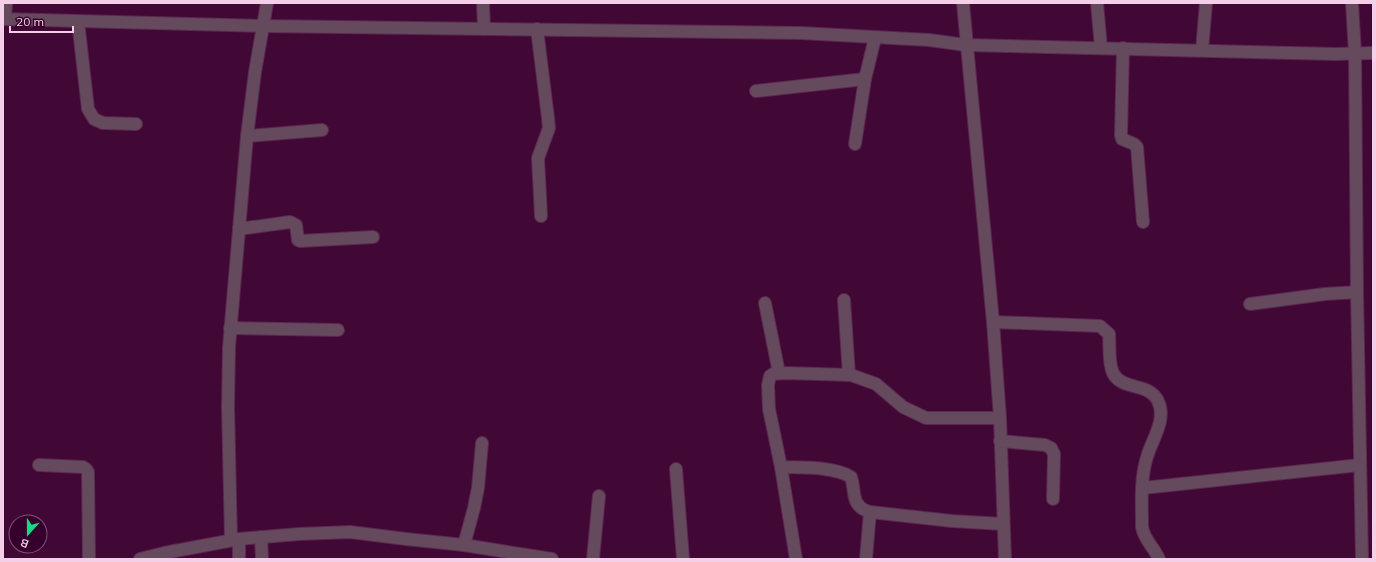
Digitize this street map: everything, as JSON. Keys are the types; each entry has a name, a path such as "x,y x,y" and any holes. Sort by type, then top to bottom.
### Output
{"street":[{"path":"6,3 4,19 263,26 801,33 929,40 966,45 1335,54 1373,53"},
{"path":"239,559 235,540 228,408 230,328 247,136 255,72 267,3"},
{"path":"483,3 484,29"},
{"path":"963,3 993,322 1000,418 1005,559"},
{"path":"1097,3 1101,48"},
{"path":"1202,50 1206,3"},
{"path":"1352,3 1355,53 1351,292 1360,465 1362,559"},
{"path":"78,21 88,109 94,119 104,123 136,124"},
{"path":"537,29 549,128 538,158 541,216"},
{"path":"855,144 865,79 875,38"},
{"path":"1123,48 1121,135 1122,139 1134,144 1137,147 1143,222"},
{"path":"756,91 865,79"},
{"path":"247,136 322,130"},
{"path":"239,229 290,222 296,225 298,240 300,241 373,237"},
{"path":"1250,304 1351,292"},
{"path":"844,300 848,374"},
{"path":"764,303 779,373"},
{"path":"993,322 1086,324 1100,326 1109,334 1110,361 1113,374 1124,383 1149,390 1158,401 1161,418 1143,470 1143,532 1148,544 1159,559"},
{"path":"230,328 338,330"},
{"path":"796,559 781,467 769,409 768,385 770,376 779,373 848,374 876,384 903,407 926,418 1000,418"},
{"path":"1000,441 1045,445 1051,448 1054,454 1053,499"},
{"path":"464,545 478,488 482,442"},
{"path":"39,465 83,467 88,472 89,559"},
{"path":"1143,488 1360,465"},
{"path":"781,467 814,469 837,472 846,475 851,478 852,491 857,503 861,508 870,512 952,521 1003,524"},
{"path":"676,469 683,559"},
{"path":"593,559 599,496"},
{"path":"866,559 870,512"},
{"path":"140,559 164,553 261,536 350,532 464,545 552,559"},
{"path":"261,536 262,559"}]}
